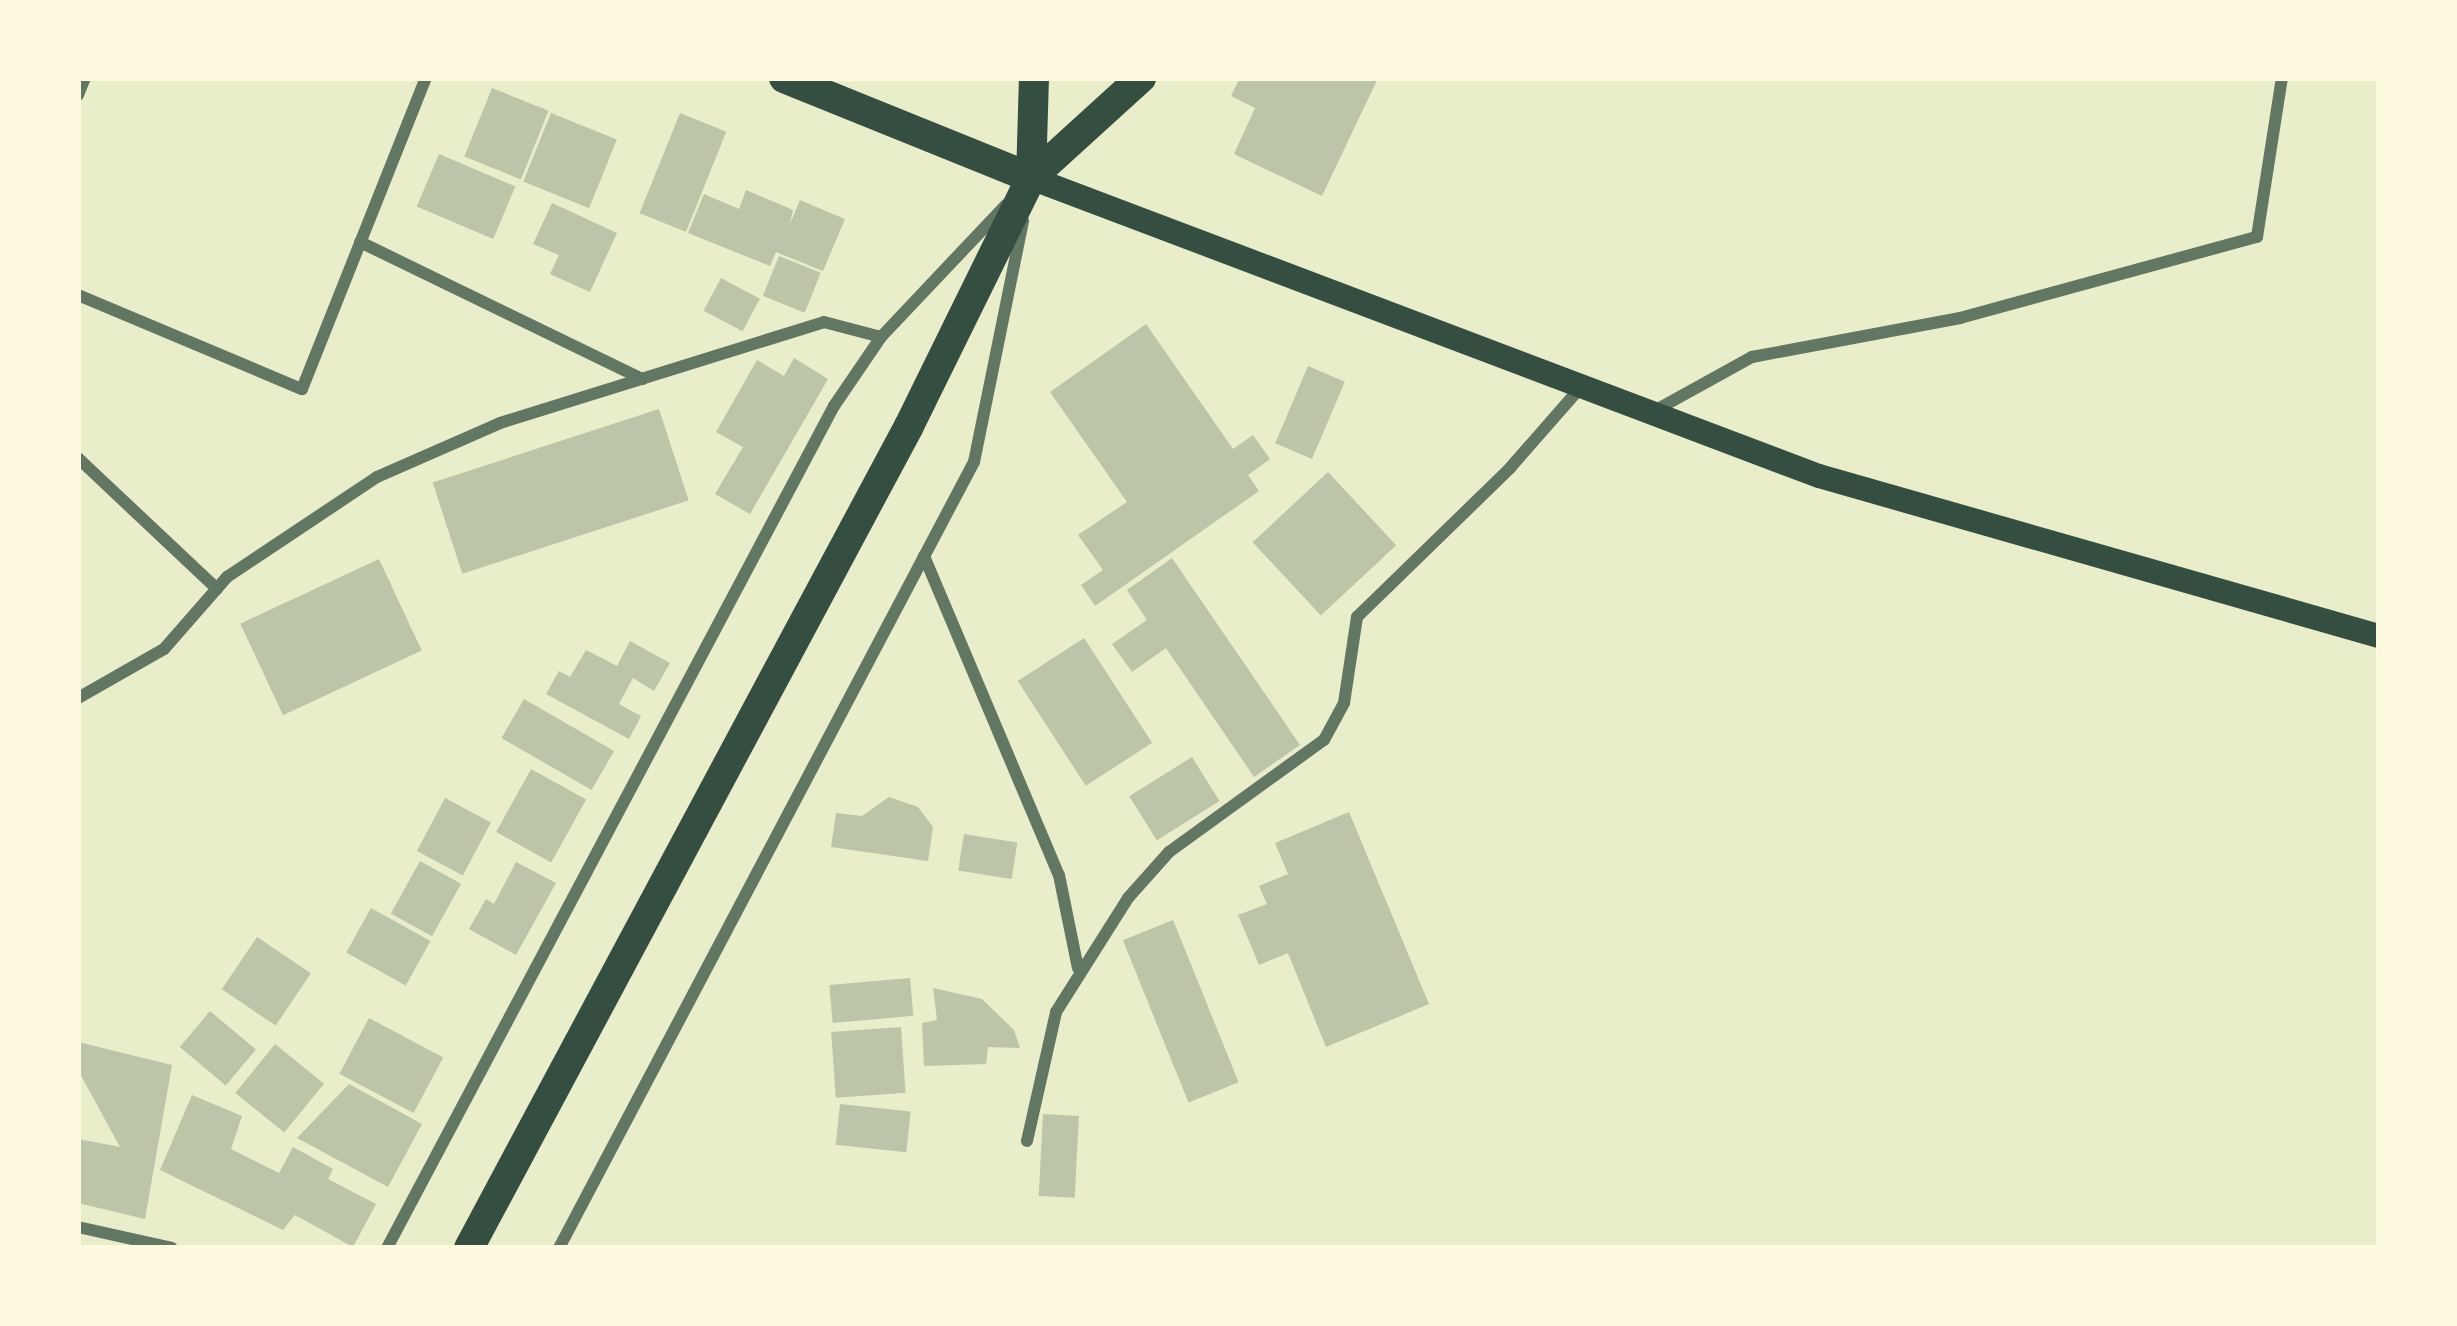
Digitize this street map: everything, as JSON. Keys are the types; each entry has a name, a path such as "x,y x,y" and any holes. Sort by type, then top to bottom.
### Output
{"main road":[{"path":"784,78 1031,178 1819,476 2379,636"},
{"path":"1031,178 1034,78"},
{"path":"469,1248 909,426 1031,178 1141,78"}],"street":[{"path":"78,95 85,78"},
{"path":"78,295 302,389 426,78"},
{"path":"1652,412 1752,357 1960,318 2257,237 2282,78"},
{"path":"387,1248 834,406 881,338 1031,178"},
{"path":"559,1248 974,462 1031,178"},
{"path":"360,242 642,379"},
{"path":"78,698 164,649 217,589 377,477 500,423 824,322 881,338"},
{"path":"1027,1141 1056,1012 1078,968 1169,852 1324,740 1344,703 1357,617 1582,386"},
{"path":"78,458 217,589"},
{"path":"925,556 1059,875 1078,968"},
{"path":"78,1227 172,1248"}],"building":[{"path":"1240,78 1378,78 1322,196 1234,154 1255,108 1231,96"},
{"path":"492,88 549,111 521,179 464,157"},
{"path":"551,113 617,140 589,208 523,182"},
{"path":"680,113 726,132 686,232 640,213"},
{"path":"439,154 515,186 493,239 417,206"},
{"path":"746,190 793,210 790,224 800,200 845,219 823,271 776,252 770,266 688,233 704,194 739,209"},
{"path":"552,203 617,233 590,292 550,274 559,255 533,244"},
{"path":"779,256 821,273 805,313 763,296"},
{"path":"721,278 760,299 742,331 704,311"},
{"path":"1146,324 1233,449 1253,435 1270,459 1248,475 1259,491 1095,606 1081,585 1103,570 1078,535 1127,502 1050,392"},
{"path":"794,358 828,379 750,514 715,494 743,447 716,432 757,360 784,376"},
{"path":"1308,366 1345,382 1312,459 1275,443"},
{"path":"659,409 689,500 462,574 433,483"},
{"path":"1328,472 1396,545 1321,615 1253,542"},
{"path":"1172,558 1300,745 1254,777 1166,648 1132,672 1112,644 1147,620 1127,590"},
{"path":"379,559 422,651 283,715 240,624"},
{"path":"1084,638 1152,743 1086,786 1018,681"},
{"path":"630,641 670,663 654,691 633,678 619,704 641,716 629,739 546,694 559,671 570,677 586,650 617,666"},
{"path":"524,699 614,751 592,790 502,738"},
{"path":"1192,757 1220,801 1157,840 1129,796"},
{"path":"531,769 586,800 551,863 496,832"},
{"path":"889,797 918,807 933,827 928,861 831,847 836,813 862,816"},
{"path":"445,798 491,822 463,875 417,851"},
{"path":"1349,812 1429,1004 1326,1047 1288,953 1259,965 1238,915 1267,904 1259,886 1288,874 1275,843"},
{"path":"964,834 1017,842 1012,879 958,871"},
{"path":"420,861 461,884 432,936 391,913"},
{"path":"516,862 556,883 516,955 469,929 486,899 494,904"},
{"path":"371,908 430,941 406,986 346,953"},
{"path":"1173,920 1239,1082 1188,1102 1123,940"},
{"path":"257,937 311,973 276,1026 222,989"},
{"path":"910,978 913,1016 833,1023 829,985"},
{"path":"933,988 982,999 1014,1030 1020,1048 988,1047 986,1064 924,1066 922,1023 937,1020"},
{"path":"210,1011 256,1050 226,1086 180,1047"},
{"path":"369,1018 443,1057 414,1113 339,1074"},
{"path":"901,1027 906,1093 836,1098 831,1032"},
{"path":"78,1042 172,1065 145,1219 78,1203 78,1139 120,1147 78,1070"},
{"path":"275,1044 324,1084 284,1133 235,1093"},
{"path":"349,1084 422,1124 388,1187 297,1138"},
{"path":"192,1095 242,1116 231,1149 279,1173 293,1147 333,1169 328,1179 376,1204 353,1247 295,1215 283,1230 160,1170"},
{"path":"840,1104 911,1111 906,1152 836,1145"},
{"path":"1043,1114 1079,1116 1075,1198 1039,1196"}]}
